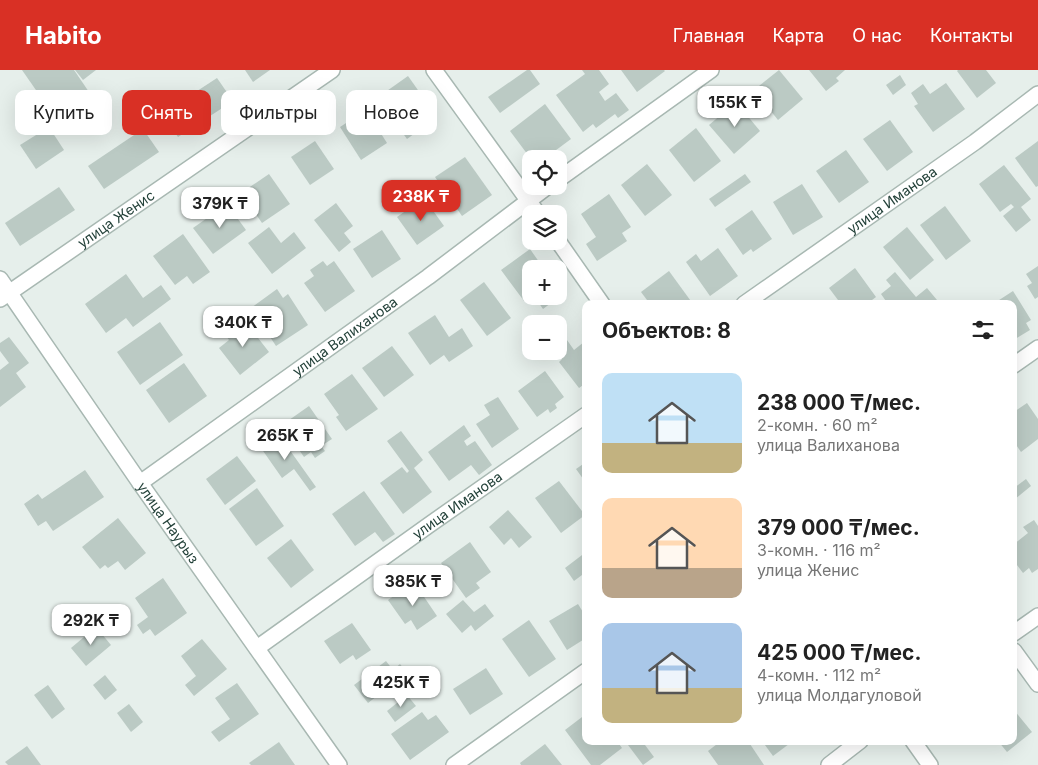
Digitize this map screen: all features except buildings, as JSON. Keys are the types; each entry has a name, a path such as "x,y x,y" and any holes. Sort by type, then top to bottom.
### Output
{"street":[{"name":"улица Женис","path":"5,296 332,70"},
{"path":"434,70 531,205"},
{"path":"567,173 711,70"},
{"name":"улица Иманова","path":"750,300 975,142 1038,94"},
{"name":"улица Валиханова","path":"140,482 428,277 536,195"},
{"path":"564,250 599,300"},
{"name":"улица Наурыз","path":"0,279 5,296 140,482 339,765"},
{"path":"1017,363 1038,348"},
{"name":"улица Иманова","path":"257,648 582,418"},
{"path":"1017,631 1038,616"},
{"path":"1017,655 1038,684"},
{"path":"454,765 582,674"},
{"path":"829,765 855,745"},
{"path":"916,745 930,765"}]}
